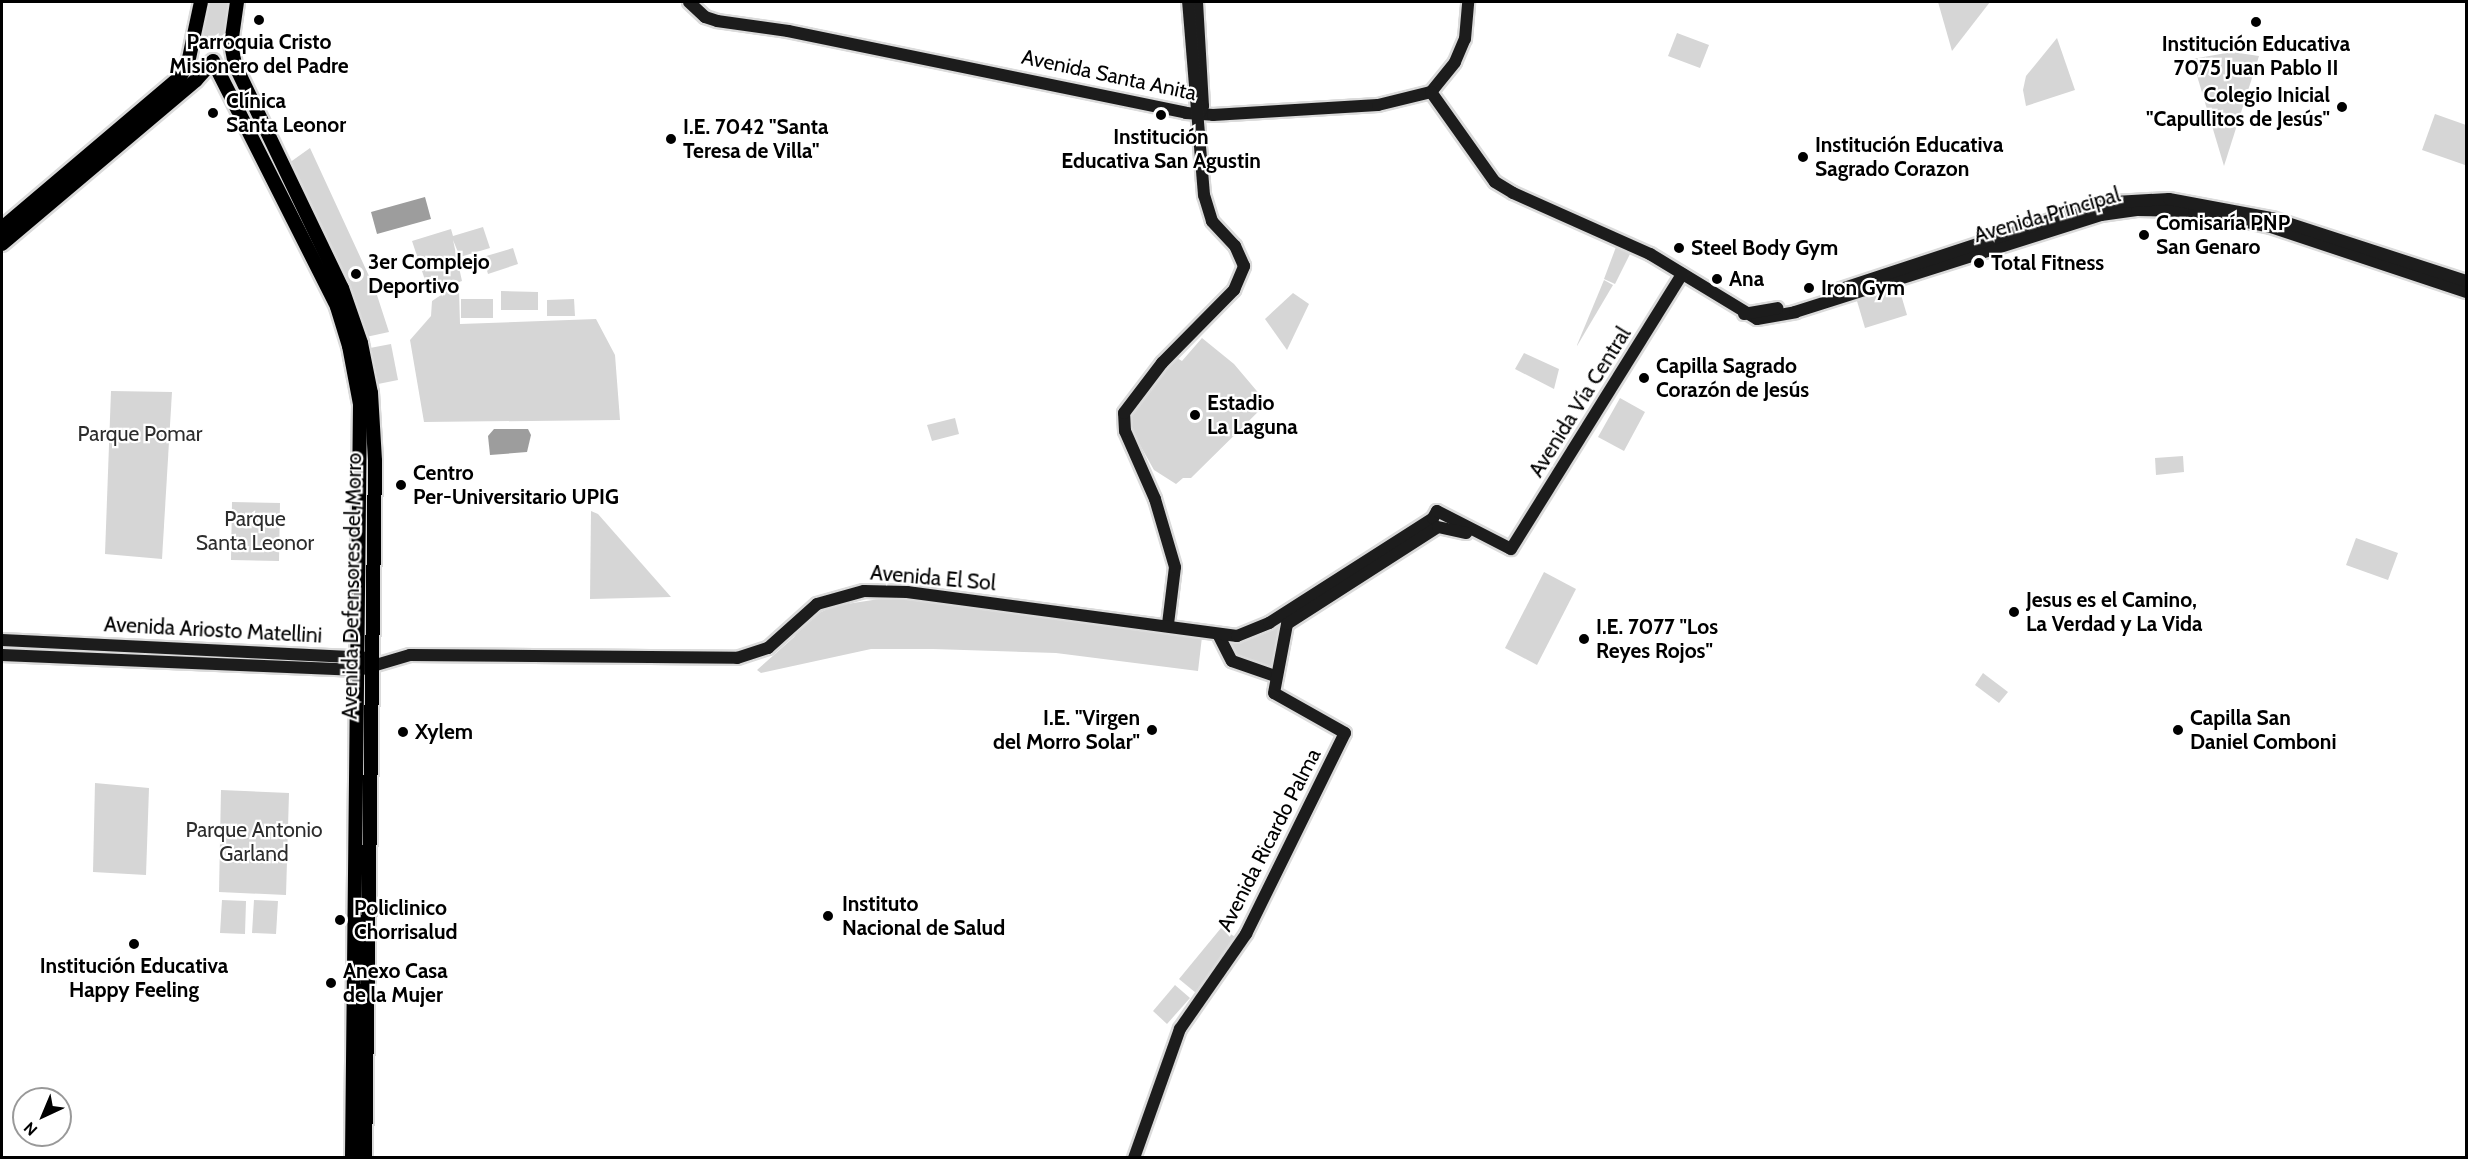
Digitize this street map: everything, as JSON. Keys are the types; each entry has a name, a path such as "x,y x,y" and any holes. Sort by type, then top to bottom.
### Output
{"main road":[{"path":"2,228 174,83 188,63 201,2"},
{"name":"Avenida Defensores del Morro","path":"237,2 231,44 243,86 342,288 361,343 374,422 363,663 352,1158"},
{"name":"Avenida Defensores del Morro","path":"194,36 199,53 213,61 229,88 329,289 349,346 361,435 365,1158"},
{"path":"2,244 196,80 213,61 225,56 231,44"},
{"path":"196,80 214,80 229,88"}],"street":[{"name":"Avenida Santa Anita","path":"689,2 705,17 717,21 788,31 1199,114 1378,105 1431,92"},
{"path":"1168,624 1175,567 1155,498 1123,422 1135,395 1234,290 1244,266 1235,246 1212,221 1206,202 1199,114 1194,106 1188,2"},
{"path":"1197,2 1203,106 1199,114"},
{"path":"1431,92 1455,62 1465,39 1468,2"},
{"name":"Avenida Principal","path":"1431,92 1495,182 1513,193 1612,236 1682,274 1744,314 1756,319 1795,312 2094,217 2138,210 2202,212 2271,227 2466,292"},
{"name":"Avenida Principal","path":"1744,314 1792,305 2062,216 2115,202 2169,199 2272,218 2466,281"},
{"name":"Avenida Vía Central","path":"1492,540 1511,549 1682,274"},
{"name":"Avenida El Sol","path":"363,663 411,655 737,658 768,648 817,604 864,591 907,591 1168,624 1237,636 1269,623 1433,518 1437,511 1492,540"},
{"path":"1218,634 1232,661 1275,676 1287,624 1438,527 1454,528 1479,539 1492,540"},
{"name":"Avenida Ariosto Matellini","path":"2,640 363,663"},
{"name":"Avenida Ariosto Matellini","path":"2,655 363,663"},
{"name":"Avenida Ricardo Palma","path":"1134,1158 1180,1029 1246,934 1345,733 1274,693 1275,676"}],"green space":[{"path":"209,2 230,2 222,44 211,51 202,42"},
{"path":"1938,2 1990,2 1952,51"},
{"path":"1677,33 1709,45 1700,68 1668,56"},
{"path":"2057,38 2075,90 2026,106 2023,90 2026,76"},
{"path":"2232,52 2259,56 2224,166 2192,59"},
{"path":"2435,114 2466,125 2465,165 2422,150"},
{"name":"3er Complejo Deportivo","path":"310,148 375,289 389,332 366,337 353,295 289,163"},
{"path":"483,227 490,248 460,257 453,240 462,281 429,292 412,241 451,229 453,236"},
{"path":"1616,247 1630,254 1615,284 1604,279"},
{"path":"513,248 518,264 488,274 483,257"},
{"path":"1604,280 1613,285 1577,346 1577,345"},
{"path":"1899,288 1907,315 1865,328 1857,301"},
{"path":"459,290 460,324 596,319 615,355 620,420 424,422 410,340 431,316 432,301 447,291"},
{"path":"501,291 538,292 538,310 501,310"},
{"path":"1293,293 1309,304 1287,350 1265,319"},
{"path":"461,299 493,299 493,318 461,318"},
{"path":"574,299 575,316 547,316 547,300"},
{"name":"Estadio La Laguna","path":"1202,338 1234,364 1267,403 1191,478 1183,478 1176,484 1154,470 1132,431 1131,418 1133,411 1177,358 1182,361"},
{"path":"391,344 398,380 378,384 370,348"},
{"path":"1524,353 1559,369 1554,389 1515,369"},
{"name":"Parque Pomar","path":"111,391 172,392 162,559 105,554"},
{"path":"1620,398 1645,412 1624,451 1598,437"},
{"path":"955,418 959,434 932,441 927,425"},
{"path":"2183,456 2184,472 2156,475 2155,458"},
{"name":"Parque Santa Leonor","path":"232,502 280,503 279,561 231,560"},
{"path":"591,511 598,514 671,597 590,599"},
{"path":"2356,538 2398,553 2388,580 2346,565"},
{"path":"1544,572 1576,589 1537,665 1505,648"},
{"path":"892,597 1202,637 1198,671 1056,653 933,649 871,649 761,673 757,670 794,637 808,618 834,606"},
{"path":"1280,624 1271,671 1237,659 1224,639 1251,636"},
{"path":"1983,673 2008,692 1999,703 1975,685"},
{"path":"95,783 149,788 146,875 93,872"},
{"name":"Parque Antonio Garland","path":"221,790 289,793 286,895 219,892"},
{"path":"222,900 246,901 245,934 220,933"},
{"path":"254,900 278,901 276,934 252,933"},
{"path":"1221,928 1240,940 1196,993 1179,979"},
{"path":"1175,985 1190,998 1167,1024 1153,1011"}],"shaded area":[{"path":"425,197 431,219 377,234 371,212"},
{"path":"494,429 528,429 531,435 527,452 490,455 488,436"}],"place":[{"name":"Parroquia Cristo Misionero del Padre","path":"259,20"},
{"name":"Institución Educativa 7075 Juan Pablo II","path":"2256,22"},
{"name":"Colegio Inicial \"Capullitos de Jesús\"","path":"2342,107"},
{"name":"Clínica Santa Leonor","path":"213,113"},
{"name":"Institución Educativa San Agustin","path":"1161,115"},
{"name":"I.E. 7042 \"Santa Teresa de Villa\"","path":"671,139"},
{"name":"Institución Educativa Sagrado Corazon","path":"1803,157"},
{"name":"Comisaría PNP San Genaro","path":"2144,235"},
{"name":"Steel Body Gym","path":"1679,248"},
{"name":"Total Fitness","path":"1979,263"},
{"name":"3er Complejo Deportivo","path":"356,274"},
{"name":"Ana","path":"1717,279"},
{"name":"Iron Gym","path":"1809,288"},
{"name":"Capilla Sagrado Corazón de Jesús","path":"1644,378"},
{"name":"Estadio La Laguna","path":"1195,415"},
{"name":"Centro Per-Universitario UPIG","path":"401,485"},
{"name":"Jesus es el Camino, La Verdad y La Vida","path":"2014,612"},
{"name":"I.E. 7077 \"Los Reyes Rojos\"","path":"1584,639"},
{"name":"I.E. \"Virgen del Morro Solar\"","path":"1152,730"},
{"name":"Capilla San Daniel Comboni","path":"2178,730"},
{"name":"Xylem","path":"403,732"},
{"name":"Instituto Nacional de Salud","path":"828,916"},
{"name":"Policlinico Chorrisalud","path":"340,920"},
{"name":"Institución Educativa Happy Feeling","path":"134,944"},
{"name":"Anexo Casa de la Mujer","path":"331,983"}]}
